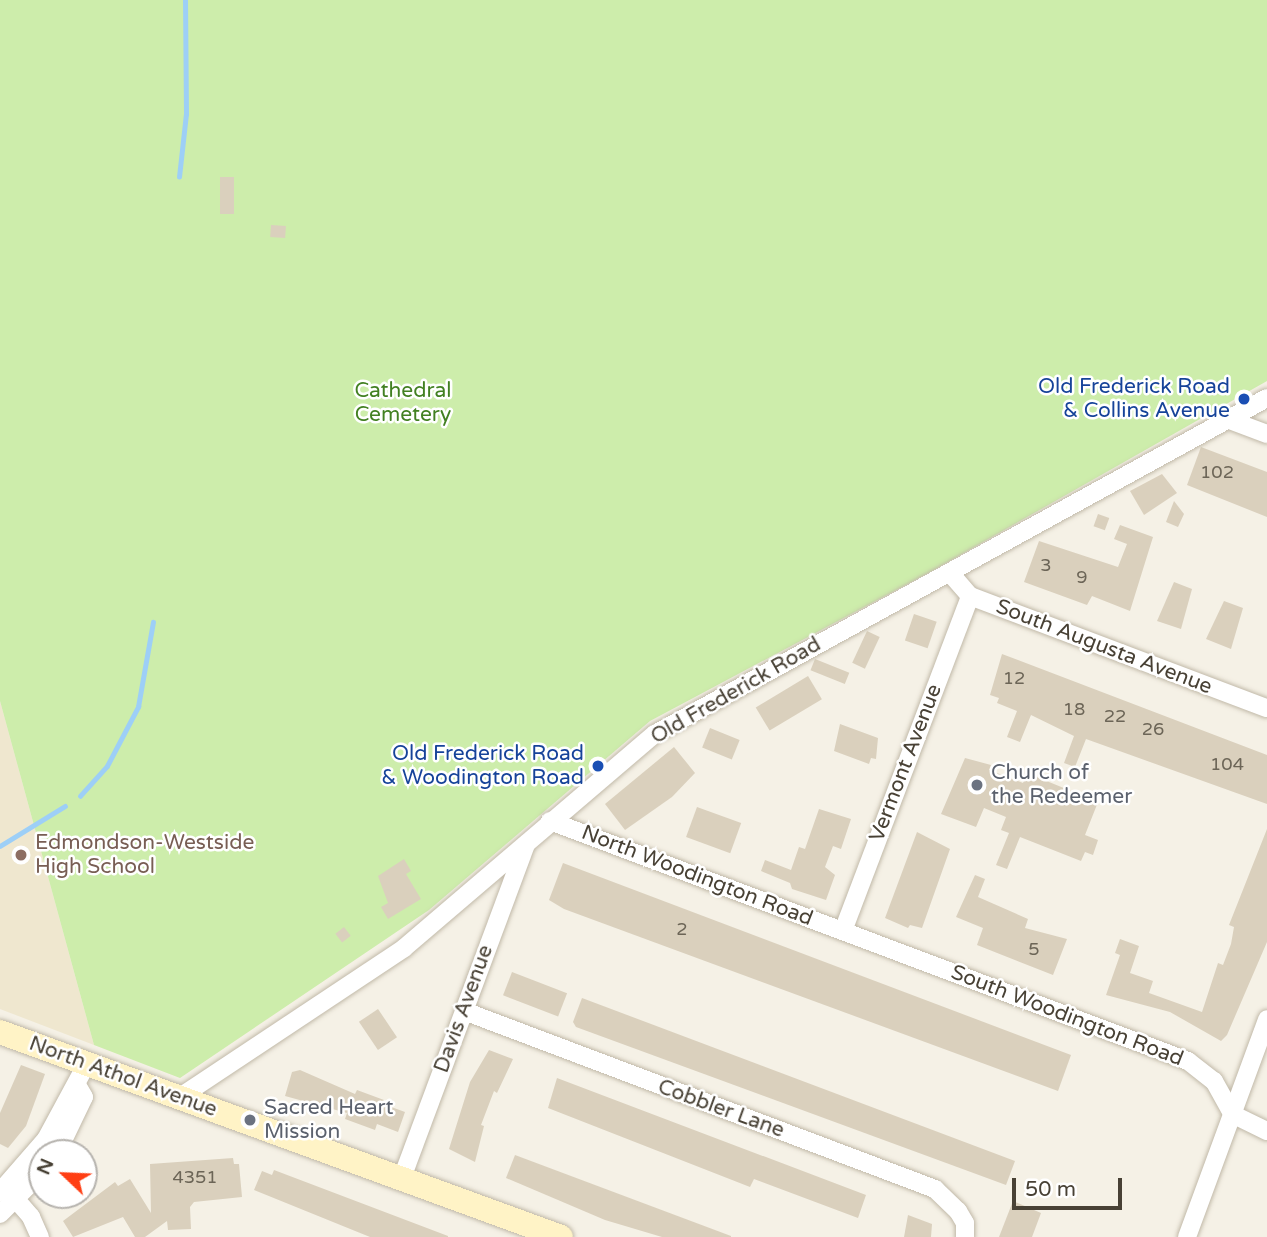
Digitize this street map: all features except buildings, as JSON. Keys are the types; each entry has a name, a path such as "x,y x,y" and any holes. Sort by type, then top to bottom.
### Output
{"street":[{"name":"Old Frederick Road","path":"180,1097 404,947 655,734 1267,398"},
{"path":"1227,419 1267,434"},
{"name":"South Augusta Avenue","path":"950,573 970,596 1267,708"},
{"name":"Vermont Avenue","path":"843,931 970,596"},
{"name":"North Woodington Road","path":"550,821 843,931"},
{"name":"Davis Avenue","path":"402,1178 527,841"},
{"name":"South Woodington Road","path":"843,931 1188,1061 1214,1082 1232,1114"},
{"name":"Cobbler Lane","path":"464,1011 935,1189 948,1198 965,1230"},
{"path":"1187,1237 1267,1019"},
{"name":"North Athol Avenue","path":"0,1032 81,1075 180,1097 402,1178 548,1235"},
{"path":"64,1139 84,1097 81,1075"},
{"path":"0,1214 7,1193 36,1154 81,1075"},
{"path":"1232,1114 1267,1131"},
{"path":"7,1193 28,1180"},
{"path":"7,1193 40,1237"}],"shaded area":[{"name":"Edmondson-Westside High School","path":"0,701 94,1045 0,1009"}],"green space":[{"name":"Cathedral Cemetery","path":"0,0 1267,0 1267,381 932,571 650,721 429,910 180,1078 94,1045 0,701"}],"waterway":[{"path":"179,177 186,114 185,0"},
{"path":"80,796 107,766 138,707 153,622"},
{"path":"0,846 65,806"}],"place":[{"name":"Old Frederick Road & Collins Avenue","path":"1244,399"},
{"name":"Old Frederick Road & Woodington Road","path":"598,766"},
{"name":"Church of the Redeemer","path":"977,785"},
{"name":"Edmondson-Westside High School","path":"21,855"},
{"name":"Sacred Heart Mission","path":"250,1120"}]}
